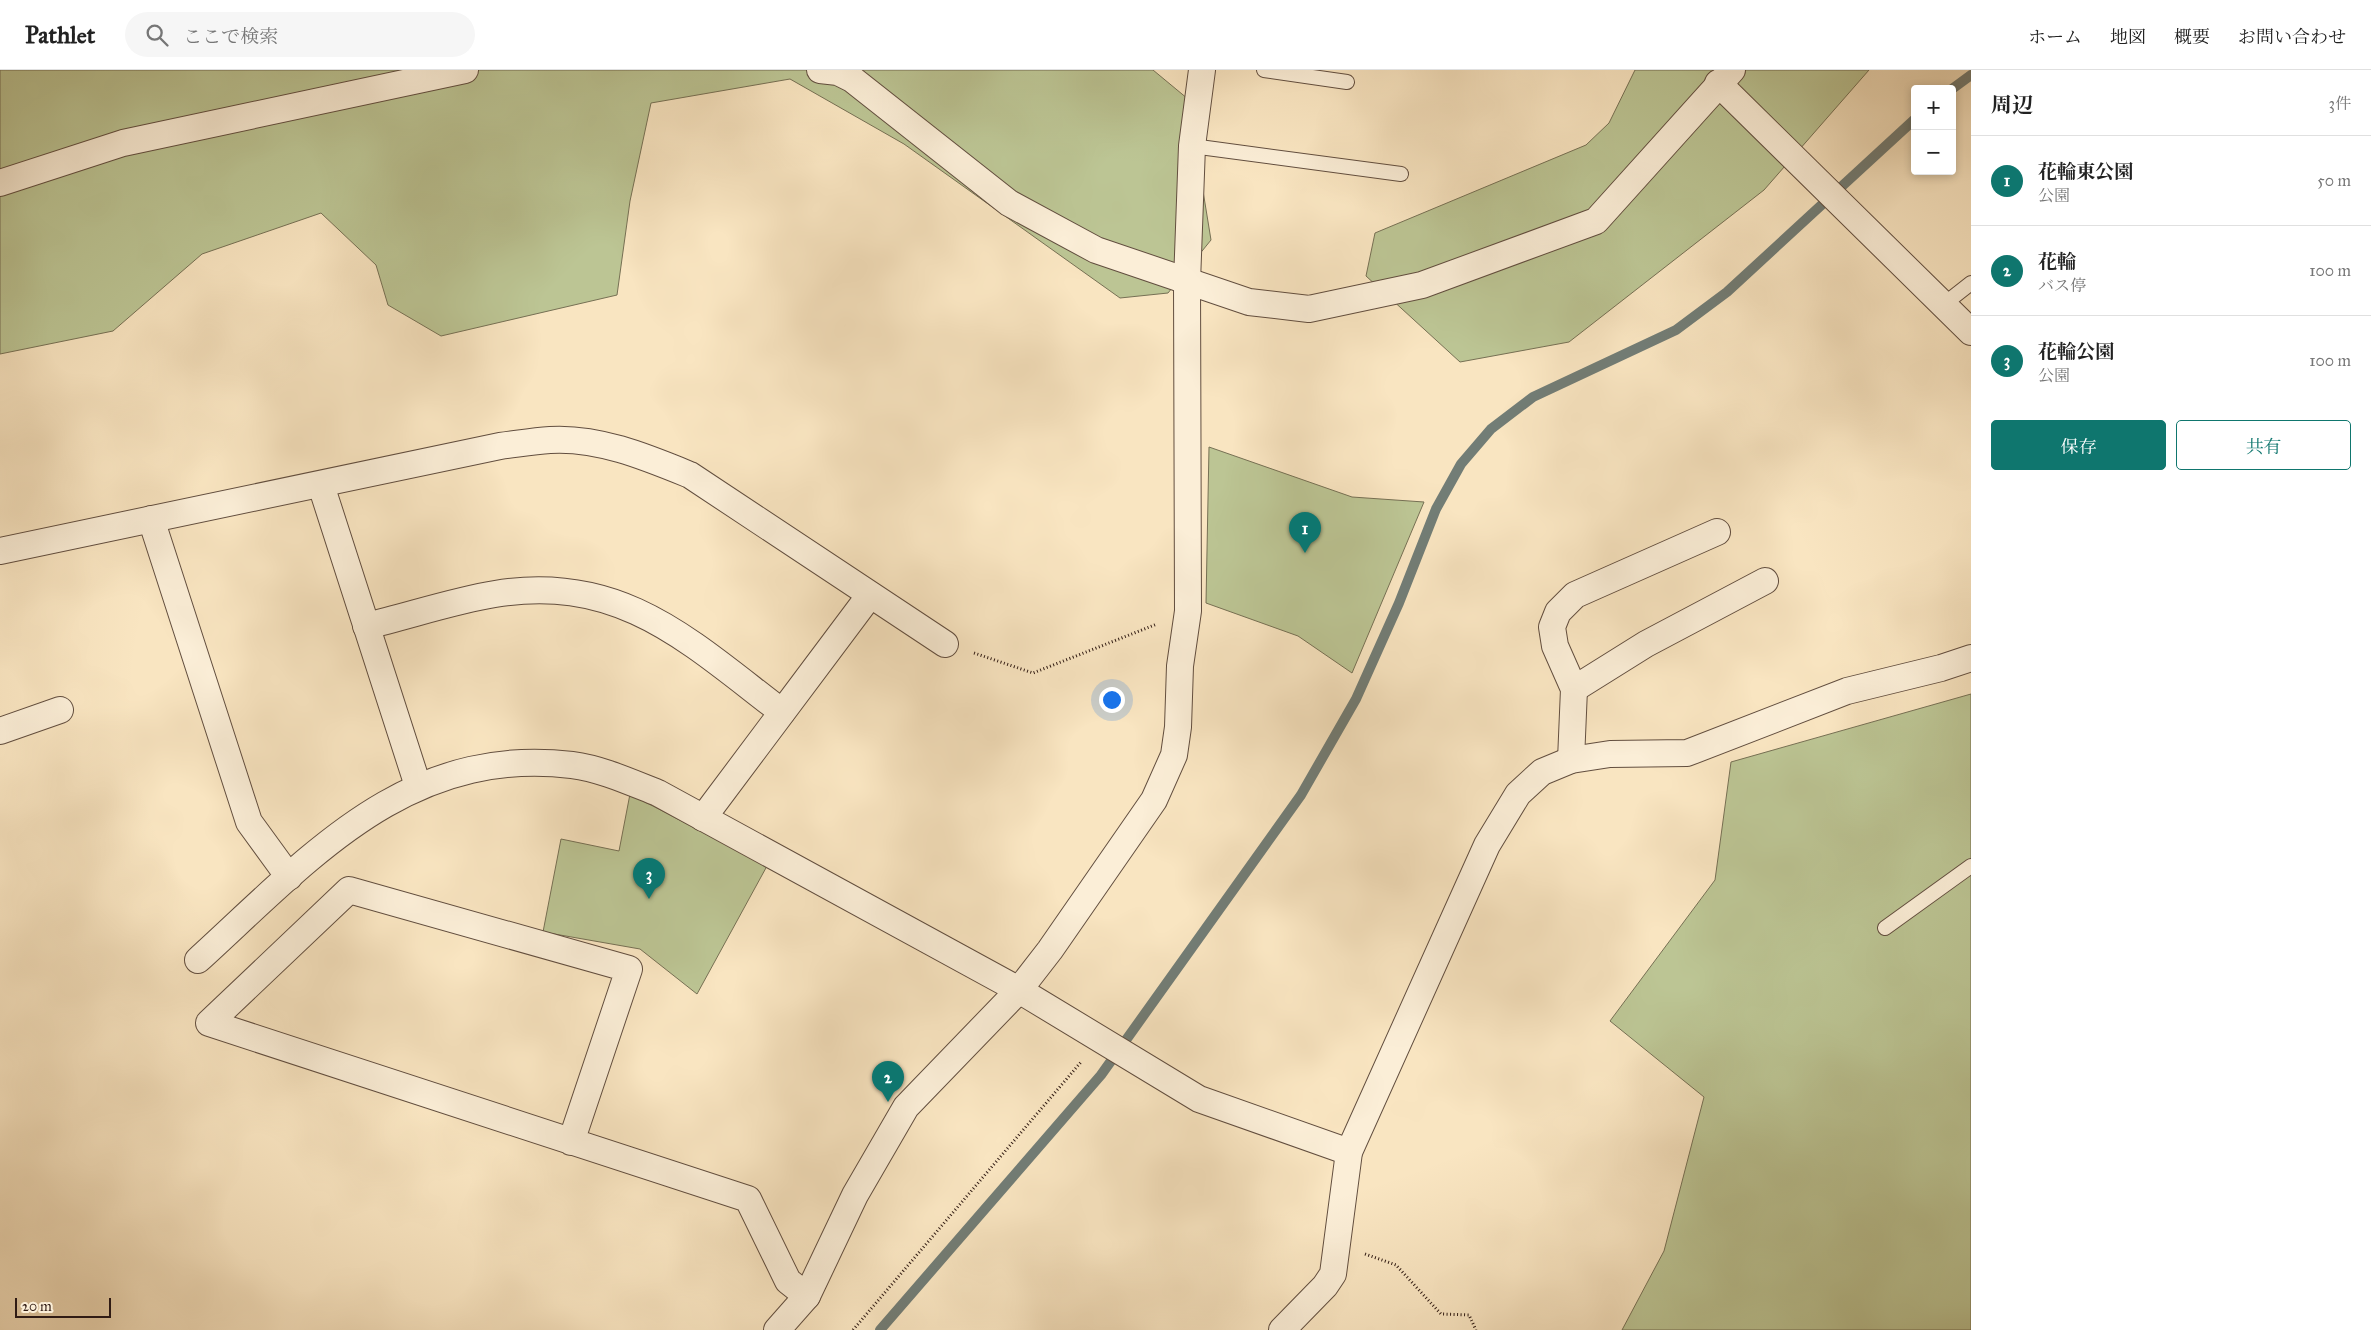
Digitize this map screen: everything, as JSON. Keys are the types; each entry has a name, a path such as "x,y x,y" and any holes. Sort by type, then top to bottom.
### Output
{"street":[{"path":"0,183 123,143 465,70"},
{"path":"820,70 838,72 852,79 1008,203 1096,250 1140,263 1187,282 1249,302 1309,309 1422,285 1596,221 1725,77 1971,332"},
{"path":"777,1330 806,1296 855,1195 906,1107 1019,990 1050,950 1154,800 1167,776 1174,755 1178,727 1180,666 1188,611 1187,282 1192,146 1202,70"},
{"path":"0,551 500,446 551,440 600,444 648,458 690,475 945,644"},
{"path":"321,485 418,786"},
{"path":"152,519 248,822 289,877"},
{"path":"1571,760 1574,689 1555,646 1552,627 1558,612 1575,595 1717,532"},
{"path":"1574,689 1646,644 1765,581"},
{"path":"366,626 495,594 537,590 580,592 615,601 649,616 684,638 782,712"},
{"path":"703,818 870,595"},
{"path":"1282,1330 1325,1286 1333,1274 1349,1152 1487,845 1518,794 1542,772 1571,760 1610,754 1687,753 1847,691 1941,668 1971,658"},
{"path":"0,731 60,710"},
{"path":"198,960 327,843 375,809 418,786 470,770 519,764 572,765 616,776 658,793 1019,990 1200,1100 1349,1152"},
{"path":"570,1142 629,969 349,890 209,1023 570,1142 748,1199 788,1281 806,1296"}],"lane":[{"path":"1264,70 1347,82"},
{"path":"1192,146 1401,174"},
{"path":"1943,305 1971,283"},
{"path":"1885,928 1971,866"}],"path":[{"path":"945,644 1033,673 1188,611"},
{"path":"853,1330 1101,1039"},
{"path":"1336,1243 1396,1265 1441,1314 1468,1315 1476,1330"}],"green space":[{"path":"0,70 1153,70 1188,99 1211,240 1168,293 1120,298 904,144 790,79 651,103 630,201 617,295 441,336 388,305 376,265 321,213 202,254 113,331 0,354"},
{"path":"1635,70 1869,70 1764,190 1569,342 1460,362 1366,276 1375,233 1586,145 1609,123"},
{"path":"1209,447 1352,497 1424,502 1352,673 1298,636 1206,603"},
{"path":"1971,694 1971,1330 1622,1330 1664,1251 1704,1097 1610,1021 1715,880 1731,762"},
{"path":"630,794 767,866 697,994 640,949 543,932 561,839 619,851"}],"waterway":[{"path":"1956,86 1971,75"},
{"path":"880,1330 1101,1075 1301,795 1356,699 1399,603 1436,509 1461,464 1491,429 1533,397 1676,330 1727,292 1911,123"}],"place":[{"name":"花輪東公園","path":"1305,553"},
{"name":"花輪公園","path":"649,899"},
{"name":"花輪","path":"888,1102"}]}
